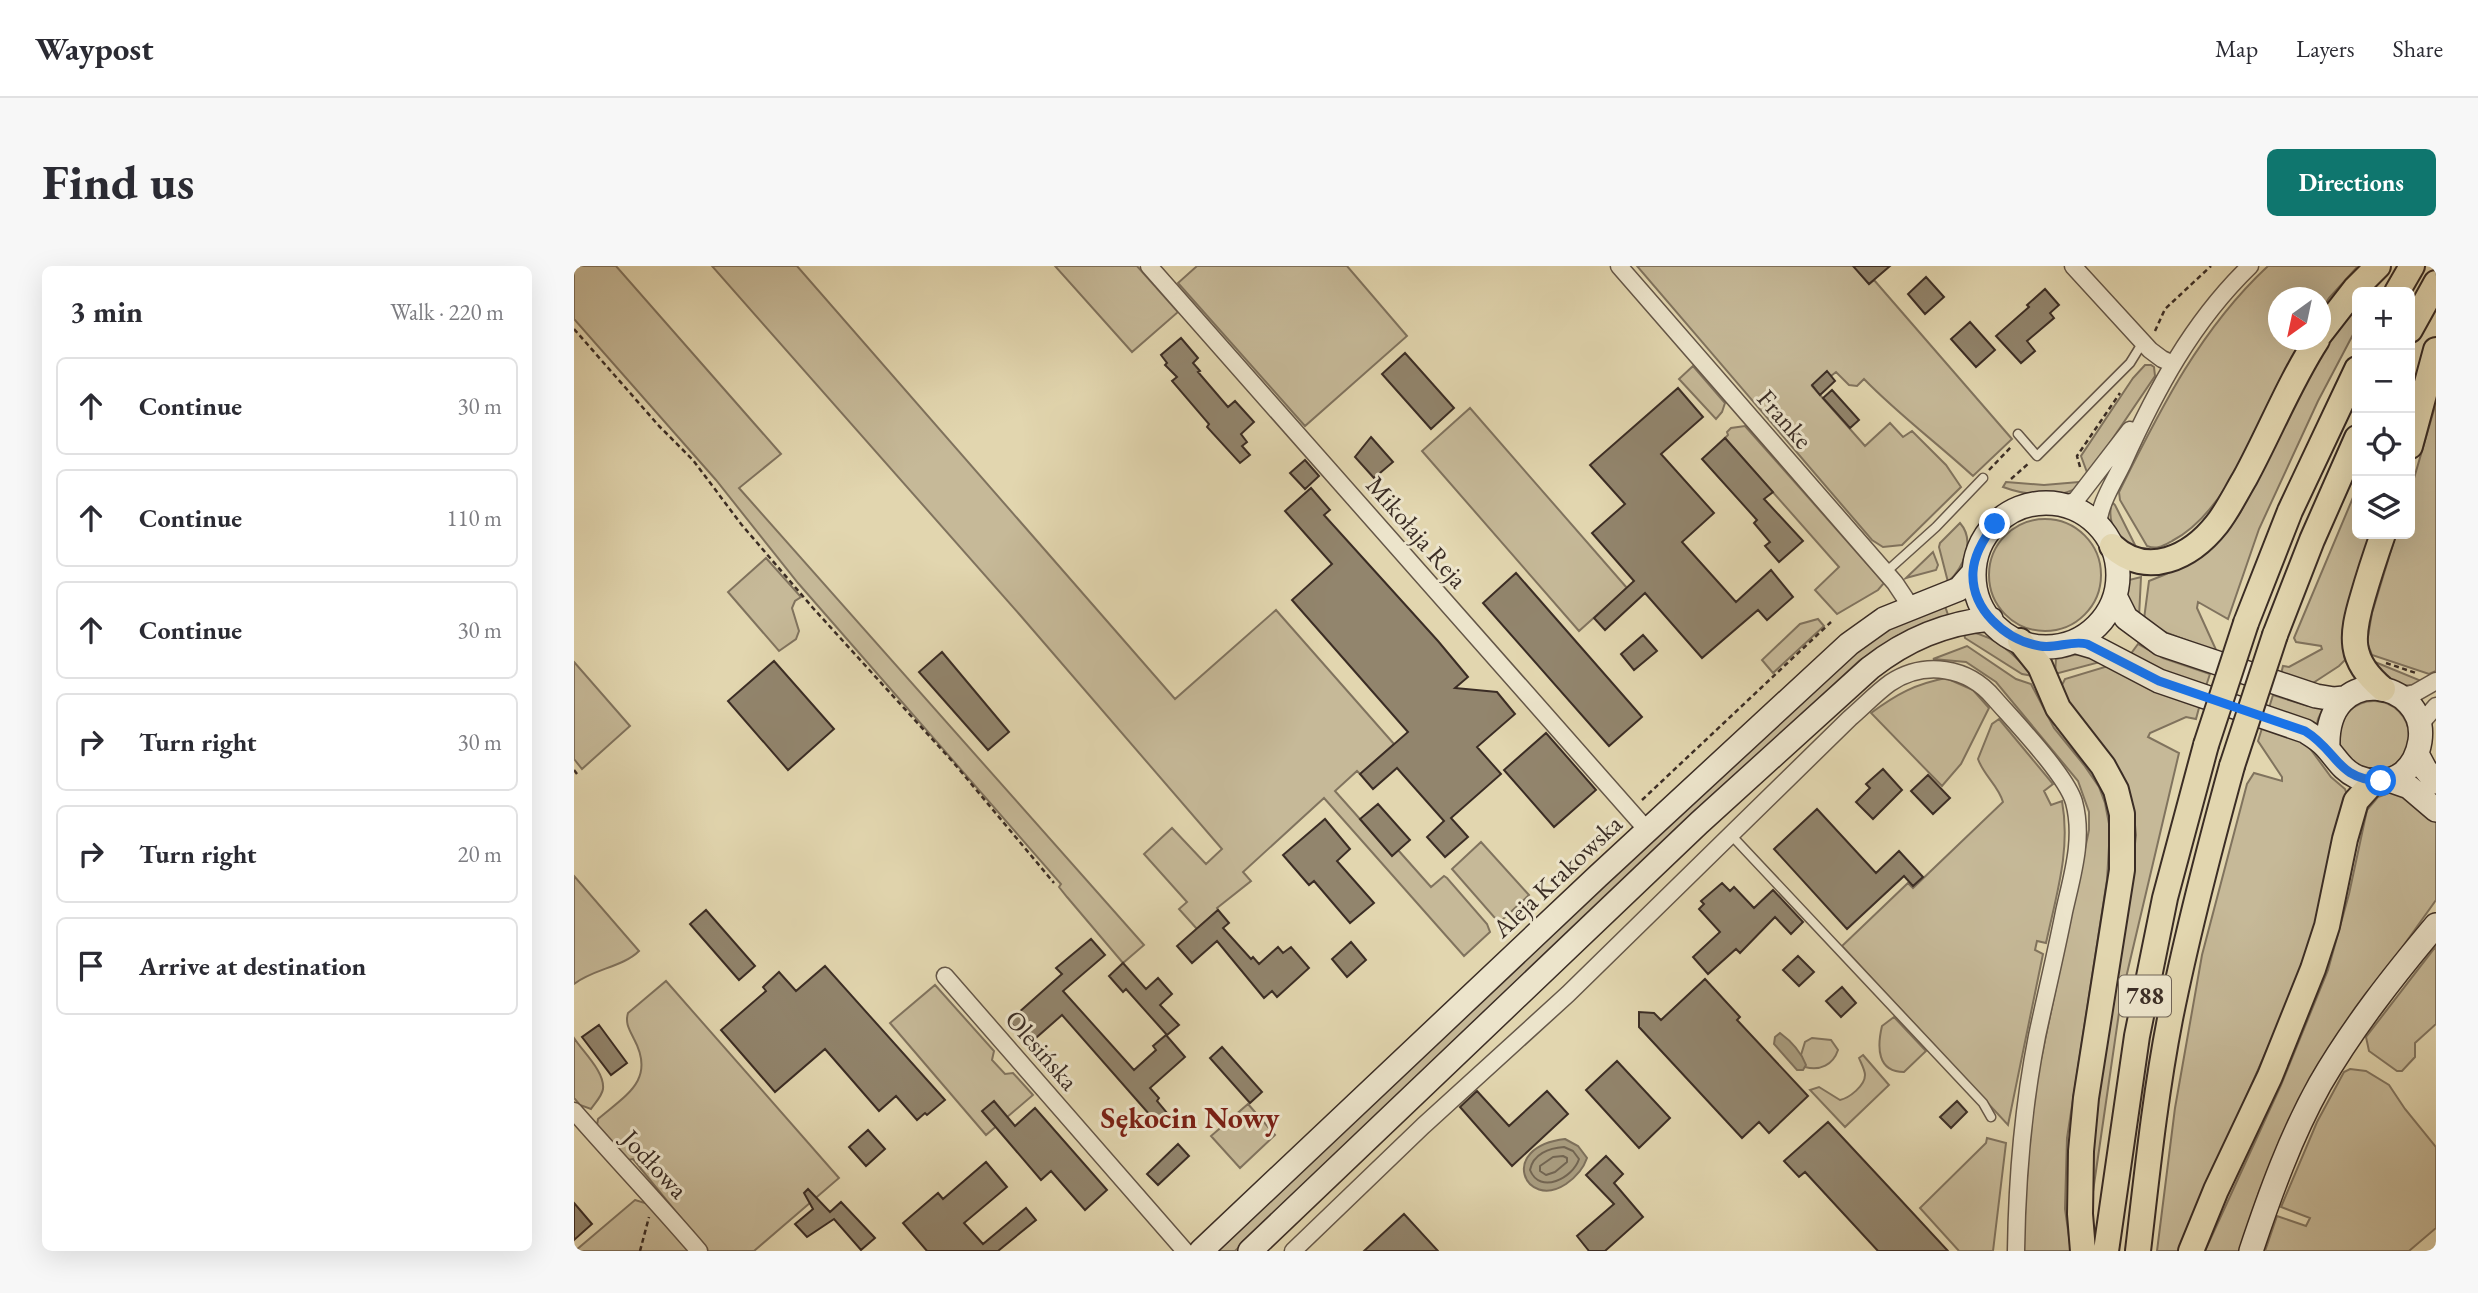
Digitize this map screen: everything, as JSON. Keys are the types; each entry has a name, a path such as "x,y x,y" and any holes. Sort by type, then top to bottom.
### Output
{"main road":[{"path":"2331,320 2355,289 2378,266"},
{"path":"2400,287 2412,266"},
{"path":"2415,321 2436,284"},
{"path":"2083,1251 2080,1214 2082,1138 2122,870 2122,814 2116,789 2103,766 2058,708 2040,666 2020,641 1991,619 1977,597 1972,574 1974,561 1982,542 1995,524 2022,508 2050,503 2078,512 2131,561 2158,563 2188,550 2216,525 2255,459 2312,350"},
{"path":"2415,428 2436,350"},
{"name":"788","path":"2106,1251 2137,1036 2165,898 2206,745 2246,623 2290,511 2352,380"},
{"name":"788","path":"2138,1251 2170,1021 2207,854 2232,766 2275,635 2312,540 2352,449"},
{"path":"2020,641 2051,648 2077,642 2099,625 2111,608 2118,574 2105,537"},
{"path":"2191,1251 2216,1190 2270,1076 2313,970 2327,926 2345,839 2356,801 2381,780 2402,774 2417,754 2421,729 2417,717 2363,669 2356,652 2354,634 2364,590 2381,539"},
{"name":"Aleja Krakowska","path":"1201,1251 1849,643 1884,619 1959,589 1972,574"},
{"path":"2115,596 2126,618 2161,643 2316,696 2334,699 2363,690 2392,692"},
{"path":"1251,1251 1699,822 1870,668 1898,646 1927,634 1956,624 1991,619"},
{"path":"2077,642 2094,647 2159,681 2305,731 2319,740 2347,772 2356,777 2409,787 2436,810"},
{"path":"2328,749 2330,720 2344,698"},
{"path":"2417,754 2436,782"},
{"path":"2251,1251 2292,1142 2320,1085 2378,997 2436,925"}],"street":[{"name":"Mikołaja Reja","path":"1149,266 1647,830"},
{"name":"Franke","path":"1619,266 1886,572 1910,607"},
{"path":"2073,266 2148,339 2162,359 2173,364"},
{"path":"2105,537 2101,507 2145,412 2211,308 2250,266"},
{"path":"2063,506 2076,500 2145,412"},
{"path":"1293,1251 1423,1126 1559,1003 1850,718 1891,683 1913,672 1951,670 1969,676 1981,684 2066,783 2076,809 2078,839 2022,1122 2016,1198 2016,1251"},
{"path":"2392,692 2415,693 2429,678"},
{"path":"2421,729 2423,721 2436,706"},
{"name":"Olesińska","path":"945,976 1185,1251"},
{"name":"Jodłowa","path":"574,1111 699,1251"}],"lane":[{"path":"2020,436 2037,456 2130,363 2148,339"},
{"path":"1886,572 1937,527 1983,478"},
{"path":"1732,836 1975,1095 1991,1117"}],"path":[{"path":"2148,339 2165,309 2211,266"},
{"path":"574,329 659,426 693,460 741,524 813,608 953,762 1054,883"},
{"path":"2080,468 2077,457 2123,388"},
{"path":"1983,478 2020,436"},
{"path":"2011,480 2037,456"},
{"path":"1636,805 1831,622"},
{"path":"2386,662 2429,678"},
{"path":"574,770 578,774"},
{"path":"640,1251 649,1217 645,1188"}],"shaded area":[{"path":"574,266 616,266 781,454 739,488 1144,945 1123,963 1059,887 1061,884 798,583 716,480 574,319"},
{"path":"712,266 797,266 1175,699 1276,610 1394,744 1360,774 1357,771 1335,791 1392,855 1398,850 1431,887 1444,876 1447,878 1487,924 1490,932 1464,956 1324,798 1243,872 1251,881 1217,908 1218,910 1197,929 1179,909 1187,902 1144,854 1172,828 1206,864 1222,849"},
{"path":"1055,266 1137,266 1178,312 1132,352"},
{"path":"1197,266 1347,266 1407,336 1305,426 1178,283"},
{"path":"1637,266 1859,266 1858,271 1869,284 1874,280 2012,439 1973,476 1864,379 1857,386 1849,385 1836,372 1831,376 1827,372 1812,386 1865,446 1890,423 1903,437 1912,431 1946,465 1961,487 1902,545 1883,547 1872,540"},
{"path":"2268,266 2358,266 2331,296 2331,287 2268,287 2268,350 2296,350 2247,450 2214,504 2194,525 2172,541 2154,548 2147,546 2120,500 2119,492 2183,372 2222,316"},
{"path":"2352,311 2352,336 2318,401 2259,529 2228,619 2198,602 2197,608 2217,652 2162,631 2144,619 2149,581 2200,555 2231,525 2240,513 2319,357 2324,350 2331,350 2331,340"},
{"path":"2145,365 2154,367 2155,376 2088,475 2081,456 2133,378"},
{"path":"1693,366 1725,403 1716,419 1679,379"},
{"path":"2436,403 2436,671 2429,674 2372,655 2367,642 2372,613 2394,539 2415,539 2415,475"},
{"path":"1470,408 1627,588 1579,631 1422,451"},
{"path":"1745,426 1884,583 1878,590 1837,614 1815,590 1839,567 1725,438 1731,428"},
{"path":"2006,482 2082,484 2065,493 2044,495 2003,487"},
{"path":"2352,500 2352,539 2370,539 2346,612 2343,644 2345,660 2313,683 2281,674 2283,666 2289,667 2322,649 2321,646 2296,642 2294,638"},
{"path":"2112,502 2139,553 2116,532 2111,519"},
{"path":"2045,519 2066,523 2085,535 2097,554 2101,575 2097,596 2085,615 2066,627 2045,631 2024,627 2005,615 1993,596 1989,575 1993,554 2005,535 2024,523"},
{"path":"1960,523 1967,538 1966,554 1948,582 1939,547"},
{"path":"1933,552 1938,565 1936,570 1906,578"},
{"path":"766,558 801,597 795,601 792,608 799,631 796,639 779,651 728,592"},
{"path":"2141,577 2139,617 2127,596 2129,580"},
{"path":"1945,606 1948,615 1897,636 1859,661 1235,1251 1215,1251 1407,1068 1856,650 1893,625"},
{"path":"1818,619 1824,626 1773,673 1762,660 1800,624"},
{"path":"1971,632 1989,638 2005,648 2033,676 2022,674 1965,638 1964,633"},
{"path":"2138,644 2163,658 2210,674 2206,686 2166,673 2130,655"},
{"path":"1967,646 2016,679 2031,684 2054,728 2099,787 2110,829 2107,880 2067,1138 2065,1209 2071,1251 2022,1251 2032,1102 2089,830 2089,812 2078,781 1996,682 1966,662 1933,659"},
{"path":"2083,653 2100,662 2055,674 2056,659"},
{"path":"574,662 630,726 582,769 574,759"},
{"path":"2375,662 2422,683 2407,686 2394,682 2371,664"},
{"path":"2108,666 2200,704 2196,719 2186,717 2150,733 2148,737 2179,753 2121,999 2090,1212 2093,1125 2127,913 2136,835 2134,815 2122,774 2072,708 2062,685 2065,679"},
{"path":"1946,678 1973,690 1989,708 1961,764 1942,786 1871,713 1907,691"},
{"path":"2273,695 2308,706 2324,706 2316,728 2269,708"},
{"path":"2374,701 2399,711 2409,736 2399,761 2374,771 2349,761 2339,736 2349,711"},
{"path":"1999,719 2053,784 2044,791 2051,805 2062,801 2065,837 2061,873 2046,943 2037,941 2035,950 2043,954 2008,1125 1842,946 1908,883 1913,888 2003,802 1978,759 1992,724"},
{"path":"2263,725 2306,743 2331,777 2345,789 2347,795 2317,923 2303,968 2178,1251 2157,1251 2175,1108 2202,955 2247,784 2254,773 2282,781 2258,741"},
{"path":"2392,792 2422,807 2436,822 2436,900 2329,1050 2287,1125 2259,1192 2240,1251 2205,1251 2281,1085 2328,970 2349,894 2367,810 2378,797"},
{"path":"1481,842 1529,895 1501,921 1494,917 1452,869"},
{"path":"574,876 639,951 625,961 574,984"},
{"path":"2436,946 2436,1024 2415,1043 2415,1057 2402,1071 2397,1071 2369,1051 2366,1037"},
{"path":"666,981 839,1178 754,1251 708,1251 633,1159 628,1160 597,1125 598,1119 627,1094 640,1076 640,1053 628,1026 628,1013"},
{"path":"935,985 994,1051 992,1060 1005,1074 1013,1073 1033,1095 986,1135 890,1023"},
{"path":"1894,1017 1926,1051 1904,1072 1888,1068 1881,1057 1882,1026"},
{"path":"574,1038 597,1069 603,1083 601,1094 591,1109 580,1105 574,1098"},
{"path":"1812,1038 1831,1040 1838,1050 1833,1060 1825,1066 1805,1067 1801,1055 1805,1042"},
{"path":"1863,1055 1889,1085 1845,1127 1810,1090 1819,1087 1840,1100 1848,1097 1864,1079 1859,1058"},
{"path":"2350,1069 2366,1071 2389,1085 2436,1147 2436,1228 2409,1251 2265,1251 2277,1216 2306,1226 2310,1218 2281,1207 2317,1122 2344,1072"},
{"path":"1248,1104 1275,1135 1240,1168 1211,1136"},
{"path":"1987,1138 2006,1143 1993,1251 1959,1251 1920,1208 1986,1143"},
{"path":"635,1200 655,1206 692,1251 575,1251"}],"water":[{"path":"1780,1033 1792,1043 1801,1056 1806,1065 1803,1070 1797,1070 1774,1044 1775,1037"},
{"path":"1565,1139 1578,1146 1587,1158 1579,1173 1566,1184 1551,1190 1539,1189 1530,1184 1525,1175 1525,1164 1531,1153 1544,1144"}],"building":[{"path":"1853,266 1890,266 1869,284"},
{"path":"1926,277 1944,297 1925,314 1908,294"},
{"path":"2045,289 2059,305 2050,313 2054,318 2027,341 2035,351 2021,363 1996,336"},
{"path":"1970,322 1995,350 1976,367 1951,339"},
{"path":"1181,338 1198,358 1193,363 1200,371 1198,372 1228,407 1235,401 1254,422 1241,434 1247,442 1242,446 1250,455 1240,463 1207,427 1209,424 1172,381 1177,377 1165,365 1167,363 1161,355"},
{"path":"1405,353 1454,408 1431,429 1382,374"},
{"path":"1827,371 1835,381 1820,395 1812,385"},
{"path":"1678,388 1703,417 1661,454 1714,513 1682,542 1736,602 1771,570 1793,597 1767,620 1758,610 1702,658 1645,593 1605,630 1594,618 1634,581 1592,533 1625,504 1590,465"},
{"path":"1832,390 1859,420 1850,428 1823,398"},
{"path":"1371,437 1393,462 1374,478 1355,457"},
{"path":"1725,438 1773,492 1764,499 1803,541 1779,562 1765,546 1770,542 1754,523 1757,520 1702,459"},
{"path":"1305,460 1319,476 1305,489 1290,473"},
{"path":"1311,488 1330,510 1324,515 1468,677 1455,688 1497,692 1515,714 1477,747 1501,774 1451,818 1468,837 1445,857 1427,837 1444,821 1397,768 1373,789 1360,774 1408,732 1292,600 1332,564 1285,511"},
{"path":"1516,573 1642,717 1609,746 1483,603"},
{"path":"1643,635 1657,651 1634,670 1621,654"},
{"path":"942,652 1009,732 988,750 919,672"},
{"path":"774,661 834,729 788,770 728,701"},
{"path":"1546,733 1596,790 1554,827 1504,770"},
{"path":"1883,769 1902,790 1873,819 1856,802 1870,788 1866,784"},
{"path":"1928,775 1950,798 1933,814 1911,791"},
{"path":"1378,804 1410,840 1392,856 1360,819"},
{"path":"1817,809 1876,873 1899,851 1923,877 1913,886 1904,876 1847,929 1774,849"},
{"path":"1325,819 1350,849 1337,861 1374,903 1350,923 1314,881 1309,885 1283,855"},
{"path":"1722,883 1730,891 1734,887 1754,908 1773,890 1803,922 1791,934 1775,917 1740,953 1736,949 1708,974 1693,957 1720,932 1699,909 1704,904 1701,901"},
{"path":"706,910 755,966 739,980 690,924"},
{"path":"1218,910 1229,923 1223,928 1251,959 1253,957 1259,964 1278,947 1283,953 1291,947 1309,968 1277,997 1272,991 1264,998 1217,941 1192,963 1177,946"},
{"path":"1091,939 1105,955 1063,991 1134,1070 1156,1050 1153,1046 1166,1035 1185,1057 1150,1088 1168,1114 1157,1123 1062,1015 1029,1044 1009,1021 1062,974 1056,968"},
{"path":"1351,942 1366,960 1347,977 1332,959"},
{"path":"1798,956 1814,972 1799,986 1783,970"},
{"path":"1123,963 1146,989 1158,978 1172,994 1160,1005 1179,1025 1167,1035 1126,989 1123,992 1109,976"},
{"path":"825,966 945,1100 927,1115 925,1113 917,1120 896,1096 879,1111 825,1049 775,1092 721,1030 766,991 763,987 779,972 796,991"},
{"path":"1705,979 1740,1017 1737,1020 1808,1096 1769,1133 1759,1122 1742,1138 1639,1027 1639,1012 1654,1013 1661,1020"},
{"path":"1842,987 1856,1003 1841,1017 1826,1001"},
{"path":"599,1025 627,1063 611,1075 582,1037"},
{"path":"1222,1047 1262,1092 1250,1103 1210,1058"},
{"path":"1617,1061 1670,1118 1639,1148 1586,1090"},
{"path":"1477,1091 1509,1126 1547,1091 1568,1114 1512,1166 1460,1107"},
{"path":"994,1101 1015,1126 1035,1108 1107,1190 1085,1210 1051,1171 1041,1180 982,1111"},
{"path":"1957,1101 1967,1112 1951,1128 1940,1117"},
{"path":"1828,1122 1948,1251 1878,1251 1805,1172 1799,1177 1784,1161"},
{"path":"868,1130 885,1149 866,1166 849,1147"},
{"path":"1178,1144 1189,1156 1158,1185 1147,1174"},
{"path":"1606,1156 1623,1174 1614,1183 1643,1217 1605,1251 1589,1251 1577,1236 1614,1204 1586,1175"},
{"path":"986,1162 1007,1187 964,1223 983,1244 1026,1208 1036,1220 998,1251 927,1251 903,1223 938,1193 943,1199"},
{"path":"808,1189 830,1212 841,1202 875,1238 861,1250 834,1219 807,1237 795,1224 813,1209 804,1193"},
{"path":"574,1203 592,1224 574,1240"},
{"path":"1404,1214 1438,1251 1364,1251"}],"district":[{"name":"Sękocin Nowy","path":"1190,1118"}],"route":[{"path":"1995,524 1979,550 1972,574 1977,597 1983,608 2008,634 2020,641 2051,648 2077,642 2087,644 2159,681 2305,731 2319,740 2347,772 2367,780 2381,781"}]}
